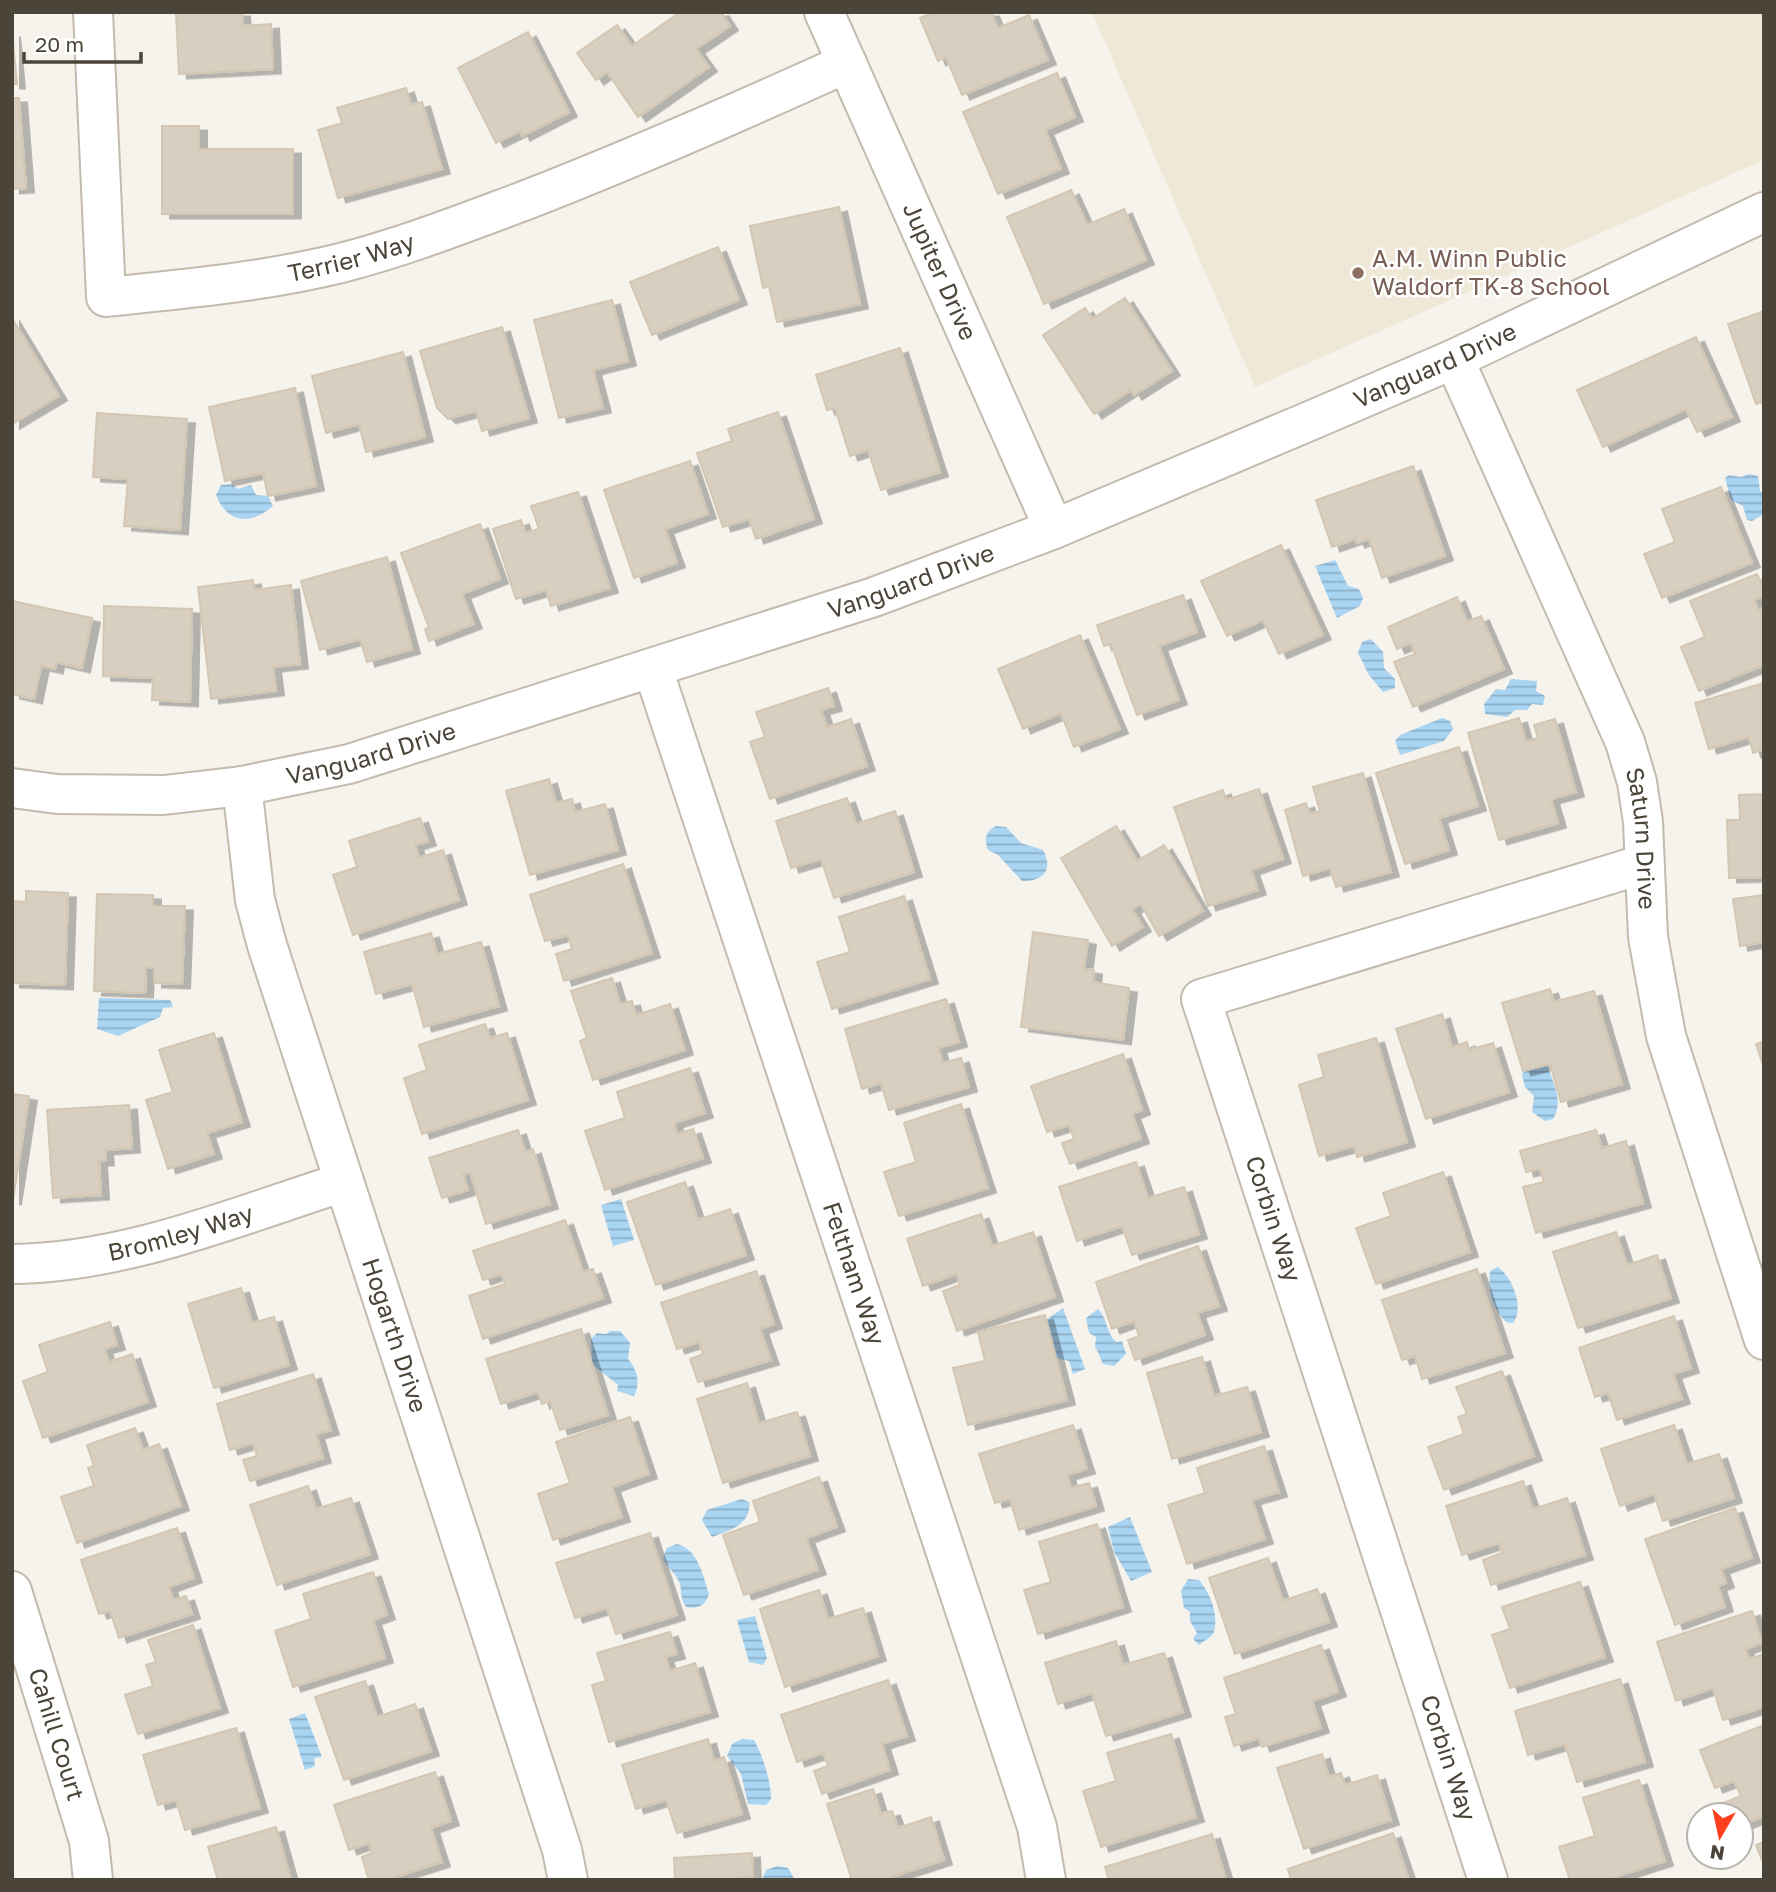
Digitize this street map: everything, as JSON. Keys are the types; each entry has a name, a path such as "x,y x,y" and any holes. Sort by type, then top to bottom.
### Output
{"street":[{"name":"Terrier Way","path":"93,12 106,297 226,286 285,275 344,262 444,231 639,157 847,63"},
{"name":"Jupiter Drive","path":"824,12 1054,529"},
{"name":"Vanguard Drive","path":"12,788 57,794 123,797 242,786 349,764 874,597 1054,529 1454,359 1691,244 1764,212"},
{"name":"Saturn Drive","path":"1454,359 1625,742 1639,795 1648,937 1666,1037 1764,1340"},
{"name":"Feltham Way","path":"653,669 1031,1809 1046,1880"},
{"name":"Hogarth Drive","path":"242,786 255,900 267,944 562,1850 568,1880"},
{"name":"Corbin Way","path":"1488,1880 1201,999 1644,864"},
{"name":"Bromley Way","path":"12,1264 95,1258 344,1181"},
{"name":"Cahill Court","path":"12,1591 89,1841 93,1880"}],"shaded area":[{"name":"A.M. Winn Public Waldorf TK-8 School","path":"1092,12 1764,12 1764,160 1255,387"}],"water":[{"path":"1749,474 1758,476 1760,491 1764,495 1764,514 1752,521 1747,520 1743,506 1731,500 1725,478 1729,475 1741,477"},
{"path":"231,484 238,489 251,485 256,495 268,496 273,506 248,519 233,516 226,511 216,495 221,485"},
{"path":"1335,560 1348,586 1359,589 1363,598 1360,606 1337,618 1315,566"},
{"path":"1371,639 1383,652 1384,668 1395,679 1395,688 1383,692 1369,675 1358,653 1362,642"},
{"path":"1511,679 1537,681 1536,691 1545,696 1543,705 1532,704 1527,710 1515,710 1507,717 1485,714 1484,704 1496,689 1505,690"},
{"path":"1442,718 1450,721 1453,729 1444,741 1400,755 1395,741 1400,735"},
{"path":"996,826 1006,827 1021,843 1043,850 1047,869 1041,877 1022,881 998,855 988,850 986,836"},
{"path":"99,998 170,1000 173,1007 163,1008 160,1017 118,1036 97,1029"},
{"path":"1547,1065 1558,1106 1553,1119 1545,1121 1532,1112 1534,1096 1525,1087 1522,1074 1526,1070"},
{"path":"621,1199 634,1240 613,1246 601,1205"},
{"path":"1498,1267 1508,1278 1515,1293 1518,1309 1513,1323 1506,1322 1501,1317 1492,1298 1490,1271"},
{"path":"1063,1308 1085,1369 1073,1374 1069,1361 1056,1358 1046,1320"},
{"path":"1098,1309 1116,1342 1122,1341 1126,1354 1114,1366 1103,1364 1095,1346 1096,1337 1089,1333 1086,1318"},
{"path":"620,1331 630,1343 628,1359 634,1367 638,1381 634,1396 617,1391 618,1385 592,1364 591,1339 597,1333 606,1334"},
{"path":"742,1499 749,1502 747,1516 738,1526 712,1537 702,1520 707,1510"},
{"path":"1130,1517 1152,1572 1131,1581 1114,1552 1108,1527"},
{"path":"677,1544 695,1557 709,1594 703,1604 694,1608 686,1607 679,1580 663,1558 667,1548"},
{"path":"1188,1579 1199,1580 1211,1599 1215,1614 1213,1634 1199,1645 1193,1639 1197,1633 1190,1621 1190,1612 1184,1608 1181,1591"},
{"path":"755,1616 767,1658 763,1665 749,1662 737,1620"},
{"path":"305,1713 322,1757 314,1758 315,1766 305,1770 289,1719"},
{"path":"742,1739 754,1740 763,1761 771,1792 771,1799 766,1805 748,1804 741,1774 727,1756 732,1744"},
{"path":"777,1866 788,1868 795,1880 762,1880 766,1870"}],"building":[{"path":"176,12 242,12 243,26 271,24 273,69 179,74"},
{"path":"680,12 721,12 730,26 696,49 709,67 638,117 607,72 596,80 577,53 617,25 632,46"},
{"path":"935,12 991,12 998,28 1029,15 1048,60 962,95 946,57 938,61 920,18"},
{"path":"12,32 17,84 12,84"},
{"path":"528,32 569,112 522,136 520,131 496,143 458,68"},
{"path":"1057,73 1075,117 1045,130 1061,169 998,194 963,112"},
{"path":"406,88 411,105 422,102 442,169 338,198 318,130 342,123 337,108"},
{"path":"12,98 19,98 26,188 12,189"},
{"path":"162,126 199,126 199,149 293,149 293,214 162,214"},
{"path":"1071,190 1087,225 1124,209 1146,260 1044,304 1007,217"},
{"path":"839,207 860,304 777,322 769,286 763,288 750,226"},
{"path":"718,247 739,300 652,335 630,282"},
{"path":"1125,298 1172,371 1134,395 1131,390 1094,414 1043,335 1085,308 1092,319"},
{"path":"612,300 628,361 593,370 603,408 559,418 534,320"},
{"path":"1764,311 1764,401 1756,404 1728,324"},
{"path":"12,318 59,396 12,424"},
{"path":"502,327 529,418 482,431 476,411 448,419 437,408 420,351"},
{"path":"1696,337 1732,417 1697,432 1686,409 1603,447 1577,390"},
{"path":"900,348 940,472 881,490 868,450 850,456 835,408 827,410 816,375"},
{"path":"403,352 425,437 366,452 359,424 326,433 312,376"},
{"path":"295,388 316,486 268,496 263,473 225,481 209,407"},
{"path":"778,412 814,519 756,539 749,519 723,527 697,453 732,441 728,429"},
{"path":"97,413 187,419 180,530 124,526 128,479 93,477"},
{"path":"690,461 708,514 665,529 677,563 634,578 604,490"},
{"path":"1413,466 1445,556 1382,578 1369,539 1357,543 1355,539 1332,547 1316,500"},
{"path":"1721,487 1752,563 1662,598 1644,554 1675,542 1662,509"},
{"path":"578,492 610,588 551,606 546,590 516,599 493,529 521,520 525,533 539,529 531,506"},
{"path":"480,524 500,579 462,594 474,624 429,641 425,629 429,628 401,553"},
{"path":"1281,545 1323,635 1279,654 1263,620 1227,636 1201,581"},
{"path":"387,557 412,649 367,662 360,639 320,650 301,581"},
{"path":"1757,574 1764,590 1764,596 1754,600 1758,610 1764,608 1764,665 1699,691 1681,647 1705,637 1690,601"},
{"path":"253,580 254,590 291,585 300,664 273,667 276,691 211,699 198,587"},
{"path":"1183,595 1197,632 1159,646 1179,700 1137,715 1111,644 1104,646 1097,625"},
{"path":"1457,597 1467,622 1481,616 1504,669 1413,707 1394,662 1415,654 1411,643 1397,649 1388,627"},
{"path":"12,601 92,618 82,668 56,662 55,669 41,666 34,699 12,694"},
{"path":"104,606 192,609 190,702 152,700 153,678 103,676"},
{"path":"1080,635 1120,729 1074,747 1061,713 1023,729 998,669"},
{"path":"1764,683 1764,754 1762,750 1753,753 1749,737 1709,749 1695,703"},
{"path":"828,688 834,706 821,710 827,727 851,719 867,766 770,799 750,742 765,737 756,712"},
{"path":"1519,718 1526,742 1538,738 1534,725 1555,719 1576,792 1551,799 1558,823 1499,840 1468,733"},
{"path":"1459,747 1478,806 1439,818 1449,850 1405,864 1376,773"},
{"path":"1363,773 1391,872 1336,887 1330,868 1303,876 1285,810 1306,803 1310,814 1320,811 1313,787"},
{"path":"549,779 556,803 572,799 575,812 605,804 618,850 530,875 506,791"},
{"path":"1259,789 1283,859 1251,870 1258,890 1208,906 1174,807 1223,790 1226,800"},
{"path":"1764,794 1764,877 1729,878 1727,820 1740,820 1739,795"},
{"path":"847,798 856,824 895,811 914,872 834,898 821,859 791,868 776,821"},
{"path":"420,818 428,841 415,845 419,858 443,850 459,900 353,935 333,875 357,867 349,841"},
{"path":"1116,826 1137,861 1164,845 1203,911 1159,936 1141,904 1132,909 1143,927 1112,946 1061,858"},
{"path":"623,864 652,953 564,981 556,954 572,949 568,935 545,941 530,895"},
{"path":"26,891 68,893 65,985 12,983 12,901 26,902"},
{"path":"97,894 153,895 153,906 185,906 182,984 154,983 154,968 146,968 145,993 94,991"},
{"path":"1764,895 1764,942 1740,946 1733,899"},
{"path":"904,896 930,979 832,1009 817,962 850,952 839,917"},
{"path":"1033,932 1088,940 1084,969 1094,970 1093,982 1129,988 1123,1040 1021,1027"},
{"path":"431,933 437,954 481,942 499,1006 424,1027 412,984 376,994 364,952"},
{"path":"612,978 620,1004 632,1001 636,1015 670,1004 685,1050 593,1080 580,1041 587,1038 571,991"},
{"path":"1550,989 1554,1002 1594,991 1622,1084 1561,1102 1550,1064 1523,1071 1502,1003"},
{"path":"946,999 959,1042 938,1048 943,1063 961,1058 969,1087 889,1110 881,1083 862,1089 845,1029"},
{"path":"1442,1014 1452,1047 1467,1042 1469,1050 1493,1043 1509,1092 1426,1119 1396,1029"},
{"path":"485,1024 490,1038 507,1033 528,1100 422,1134 404,1078 427,1070 419,1045"},
{"path":"214,1033 242,1122 207,1133 214,1154 168,1169 146,1100 173,1092 159,1050"},
{"path":"1376,1038 1407,1142 1357,1157 1354,1146 1319,1156 1299,1085 1324,1077 1318,1055"},
{"path":"1764,1041 1764,1068 1756,1044"},
{"path":"1123,1054 1142,1110 1132,1114 1141,1139 1070,1164 1062,1143 1074,1139 1069,1125 1047,1132 1031,1086"},
{"path":"690,1068 705,1113 674,1123 677,1134 693,1129 703,1158 605,1190 585,1131 625,1118 617,1092"},
{"path":"12,1094 29,1096 13,1200 12,1200"},
{"path":"961,1104 988,1188 899,1216 884,1172 916,1162 904,1123"},
{"path":"129,1105 132,1148 105,1150 106,1161 99,1161 101,1195 53,1198 47,1110"},
{"path":"518,1130 525,1152 533,1149 550,1204 486,1224 470,1172 463,1174 468,1190 442,1198 429,1158"},
{"path":"1596,1130 1602,1148 1626,1141 1643,1203 1536,1233 1523,1187 1544,1182 1540,1169 1526,1172 1520,1151"},
{"path":"1136,1162 1148,1198 1184,1187 1199,1234 1132,1255 1122,1226 1077,1241 1059,1187"},
{"path":"1443,1172 1470,1252 1376,1284 1356,1228 1391,1216 1383,1193"},
{"path":"685,1182 698,1220 730,1209 746,1255 656,1285 627,1202"},
{"path":"981,1214 992,1246 1033,1232 1055,1297 957,1331 943,1291 960,1285 957,1274 923,1286 907,1239"},
{"path":"565,1220 583,1272 593,1269 603,1298 483,1339 469,1296 505,1284 501,1274 483,1280 473,1251"},
{"path":"1616,1232 1627,1265 1657,1255 1671,1298 1578,1328 1553,1252"},
{"path":"1198,1246 1219,1306 1197,1313 1205,1335 1135,1360 1128,1340 1139,1336 1134,1321 1112,1329 1096,1282"},
{"path":"1477,1269 1505,1353 1422,1379 1415,1356 1402,1360 1382,1300"},
{"path":"756,1271 774,1324 760,1329 771,1360 698,1382 690,1359 703,1354 699,1342 677,1349 661,1303"},
{"path":"241,1288 252,1323 274,1317 289,1365 214,1388 188,1304"},
{"path":"1045,1315 1067,1400 968,1425 953,1368 985,1361 978,1332"},
{"path":"1674,1316 1691,1368 1673,1374 1682,1399 1617,1420 1608,1393 1595,1397 1579,1348"},
{"path":"110,1322 117,1345 104,1349 109,1362 132,1354 148,1402 43,1438 23,1381 48,1372 39,1345"},
{"path":"581,1329 608,1415 560,1430 550,1401 542,1404 538,1392 501,1404 486,1359"},
{"path":"1202,1357 1214,1396 1247,1387 1261,1432 1172,1459 1147,1373"},
{"path":"1502,1371 1534,1456 1444,1490 1428,1447 1464,1434 1458,1417 1467,1414 1456,1387"},
{"path":"313,1374 331,1430 316,1434 323,1458 250,1481 243,1460 257,1456 253,1443 230,1450 217,1404"},
{"path":"747,1383 759,1423 797,1412 810,1456 723,1483 697,1399"},
{"path":"630,1417 649,1474 612,1487 622,1517 553,1540 538,1494 570,1483 556,1442"},
{"path":"1073,1425 1087,1469 1067,1475 1071,1488 1089,1483 1096,1506 1019,1530 1010,1499 995,1503 979,1454"},
{"path":"1674,1425 1687,1464 1719,1454 1734,1498 1663,1521 1654,1494 1620,1506 1601,1449"},
{"path":"135,1428 143,1450 159,1444 181,1506 77,1543 61,1497 94,1486 88,1468 94,1466 87,1445"},
{"path":"1264,1446 1279,1492 1252,1500 1265,1539 1187,1564 1168,1505 1205,1493 1197,1468"},
{"path":"819,1477 837,1527 806,1538 818,1570 744,1595 723,1535 760,1522 753,1501"},
{"path":"1523,1481 1533,1509 1567,1498 1585,1555 1491,1585 1483,1560 1502,1553 1499,1543 1462,1555 1446,1506"},
{"path":"308,1486 316,1509 351,1498 370,1554 277,1585 250,1505"},
{"path":"1735,1508 1752,1558 1721,1569 1726,1583 1718,1586 1725,1607 1675,1625 1645,1539"},
{"path":"1097,1524 1123,1607 1038,1634 1024,1590 1051,1582 1039,1542"},
{"path":"177,1528 194,1578 169,1587 173,1600 186,1596 192,1614 119,1638 110,1611 99,1614 81,1560"},
{"path":"650,1533 677,1615 616,1634 607,1608 575,1618 556,1563"},
{"path":"1268,1558 1283,1601 1317,1589 1329,1622 1235,1654 1209,1578"},
{"path":"373,1572 387,1615 373,1620 385,1658 293,1687 275,1631 311,1619 303,1594"},
{"path":"1580,1582 1605,1657 1510,1688 1492,1635 1510,1629 1502,1607"},
{"path":"819,1590 828,1619 863,1608 878,1656 785,1687 760,1609"},
{"path":"1752,1611 1762,1643 1745,1649 1749,1659 1764,1654 1764,1707 1723,1720 1713,1688 1676,1701 1657,1642"},
{"path":"193,1625 220,1708 138,1734 125,1695 153,1686 146,1665 156,1662 148,1640"},
{"path":"670,1632 677,1654 665,1657 670,1671 695,1663 710,1712 609,1742 592,1685 606,1681 597,1653"},
{"path":"1116,1641 1123,1665 1164,1653 1183,1712 1106,1736 1092,1693 1058,1704 1045,1663"},
{"path":"1321,1645 1338,1692 1312,1701 1321,1728 1262,1747 1259,1738 1234,1746 1225,1717 1236,1714 1224,1678"},
{"path":"1620,1679 1645,1762 1577,1782 1565,1744 1528,1755 1515,1711"},
{"path":"888,1680 907,1736 882,1744 890,1770 822,1794 814,1771 828,1766 823,1753 797,1762 781,1715"},
{"path":"365,1681 377,1717 415,1704 431,1751 344,1780 315,1697"},
{"path":"1764,1725 1764,1816 1755,1820 1755,1801 1728,1801 1741,1796 1734,1781 1715,1788 1700,1750"},
{"path":"236,1728 260,1808 185,1830 176,1800 158,1805 143,1755"},
{"path":"1171,1734 1196,1817 1101,1847 1083,1791 1116,1781 1107,1753"},
{"path":"708,1739 714,1761 724,1757 742,1814 677,1833 666,1800 636,1809 622,1765"},
{"path":"1322,1754 1329,1777 1341,1773 1345,1785 1377,1775 1391,1820 1304,1849 1277,1768"},
{"path":"435,1772 451,1821 431,1828 442,1862 386,1880 369,1880 362,1857 372,1853 369,1843 349,1850 334,1805"},
{"path":"1639,1780 1665,1861 1606,1880 1570,1880 1559,1847 1595,1836 1583,1798"},
{"path":"873,1789 881,1814 892,1811 898,1828 931,1817 944,1860 882,1880 852,1880 827,1804"},
{"path":"276,1827 291,1880 218,1880 208,1847"},
{"path":"1393,1833 1409,1880 1291,1880 1288,1869"},
{"path":"1212,1834 1226,1880 1109,1880 1105,1867"},
{"path":"1764,1842 1764,1865 1756,1845"},
{"path":"752,1853 753,1876 739,1877 739,1880 675,1880 674,1858"}],"place":[{"name":"A.M. Winn Public Waldorf TK-8 School","path":"1358,273"}]}
